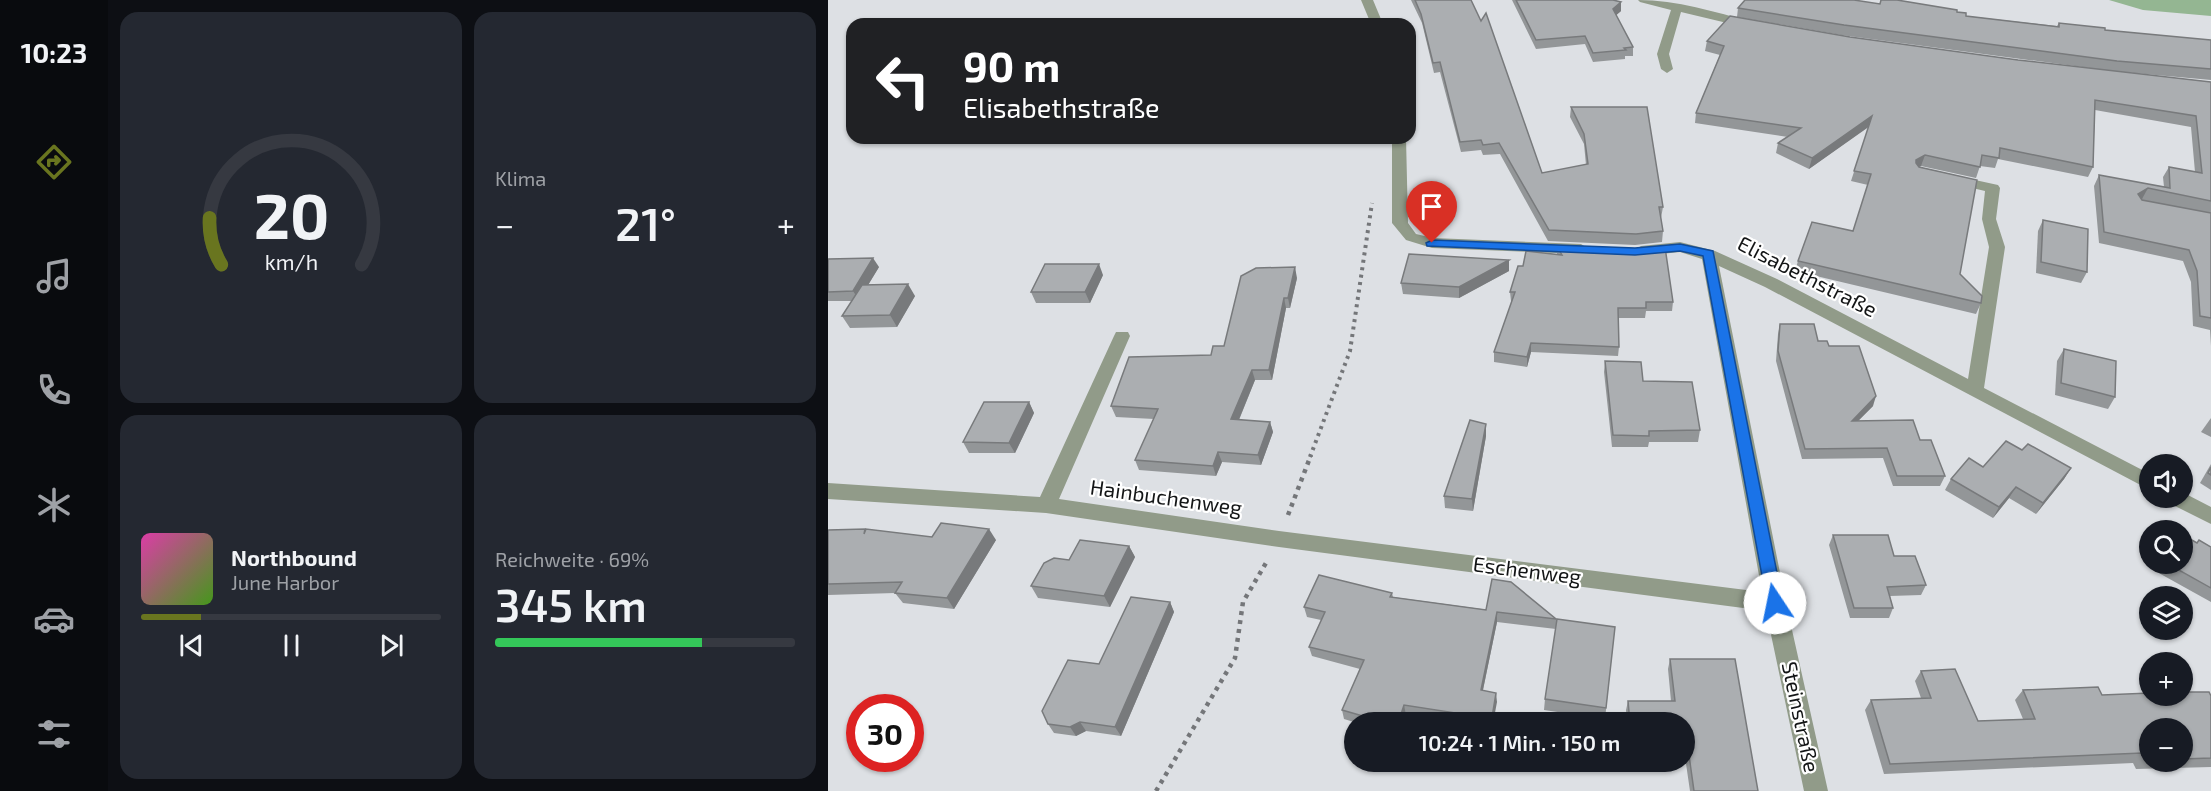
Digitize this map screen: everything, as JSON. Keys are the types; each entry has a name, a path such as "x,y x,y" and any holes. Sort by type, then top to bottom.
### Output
{"street":[{"path":"1367,0 1374,18"},
{"path":"1644,0 1762,27"},
{"path":"1667,69 1663,54 1677,6"},
{"path":"1399,144 1400,223 1411,237 1432,243 1599,250"},
{"path":"1942,177 1993,188 1989,219 1997,247 1975,391"},
{"name":"Elisabethstraße","path":"1623,251 1680,247 1709,254 1771,282 2139,477"},
{"name":"Steinstraße","path":"1709,254 1775,603 1816,791"},
{"name":"Hainbuchenweg","path":"1047,505 1122,336"},
{"name":"Hainbuchenweg","path":"828,491 1047,505 1279,539"},
{"path":"2193,506 2211,516"},
{"name":"Eschenweg","path":"1279,539 1775,603"}],"path":[{"path":"1156,791 1235,658 1243,602 1279,539 1350,351 1372,202"}],"green space":[{"path":"2109,0 2211,0 2211,16 2143,10"}],"building":[{"path":"1415,0 1471,0 1481,21 1486,13 1542,173 1588,164 1584,134 1571,107 1647,107 1663,207 1659,207 1663,231 1636,234 1549,230 1499,143 1483,145 1481,140 1460,142 1440,62 1433,63 1421,14"},
{"path":"1516,0 1613,0 1621,2 1613,9 1633,47 1624,48 1626,50 1593,53 1585,36 1536,40"},
{"path":"1745,0 1854,0 1880,4 1881,0 1897,0 1957,10 1957,12 1966,13 1966,16 2059,27 2059,23 2105,28 2105,30 2211,40 2211,69 2117,61 1844,25 1738,8"},
{"path":"1730,16 1850,37 2018,60 2211,82 2211,201 2148,188 2138,194 2142,200 2211,213 2211,318 2200,316 2197,271 2189,250 2104,232 2099,175 2170,188 2169,167 2202,173 2196,116 2095,100 2093,167 2000,148 1999,158 1982,155 1980,167 1925,155 1916,160 1919,167 1977,180 1960,274 1982,296 1981,303 1798,261 1812,222 1853,231 1871,174 1854,171 1872,116 1812,158 1778,143 1801,128 1696,113 1724,46 1707,41"},
{"path":"2043,220 2088,229 2087,272 2041,262"},
{"path":"1557,246 1636,250 1665,247 1673,302 1646,302 1646,308 1618,308 1619,347 1531,343 1527,357 1494,352 1515,292 1510,292 1518,266 1523,266 1526,251 1562,255"},
{"path":"1409,254 1509,260 1459,287 1401,283"},
{"path":"873,258 853,291 828,292 828,259"},
{"path":"1045,264 1099,264 1085,292 1031,292"},
{"path":"1295,267 1288,298 1284,298 1269,370 1252,370 1231,419 1270,422 1258,455 1218,452 1213,466 1135,460 1158,409 1111,406 1129,357 1211,355 1213,346 1224,346 1241,276 1256,268"},
{"path":"908,284 890,315 842,316 862,285"},
{"path":"1780,324 1814,324 1818,341 1827,341 1829,346 1859,346 1876,396 1852,421 1913,420 1920,440 1931,440 1945,476 1897,476 1887,448 1805,449 1778,351"},
{"path":"2064,349 2116,361 2115,397 2061,383"},
{"path":"1605,361 1641,362 1643,381 1692,382 1700,430 1649,431 1649,436 1613,435"},
{"path":"984,402 1029,402 1009,443 963,442"},
{"path":"1470,420 1486,424 1472,499 1444,496"},
{"path":"2006,441 2022,450 2028,444 2071,468 2043,503 2016,487 1999,507 1951,479 1969,458 1983,467"},
{"path":"941,523 989,529 947,598 895,593 902,582 828,584 828,530 865,529 864,534 866,529 932,537"},
{"path":"1833,535 1888,535 1894,556 1915,556 1926,585 1887,587 1893,608 1854,608"},
{"path":"1080,540 1129,546 1104,596 1031,586 1044,563 1054,558 1069,560"},
{"path":"2199,540 2211,547 2211,588 2186,574 2193,574 2193,541 2197,543"},
{"path":"1319,575 1392,593 1390,597 1486,610 1492,579 1511,582 1556,619 1497,612 1481,690 1496,693 1493,712 1450,712 1404,705 1402,712 1349,712 1342,710 1364,660 1309,647 1325,612 1304,607"},
{"path":"1131,597 1170,602 1115,727 1080,722 1070,727 1048,724 1042,711 1068,660 1099,664"},
{"path":"1557,619 1615,627 1606,708 1545,699"},
{"path":"1670,659 1735,659 1758,791 1694,791 1691,772 1695,772 1695,712 1629,712 1628,701 1675,701"},
{"path":"1955,669 1978,721 2035,719 2023,690 2098,687 2102,695 2139,693 2139,706 2193,706 2193,692 2209,692 2211,696 2211,758 2193,759 2193,718 2139,718 2139,753 1890,764 1871,700 1931,698 1921,671"}],"route":[{"path":"1432,243 1635,252 1680,247 1709,254 1775,603"}]}
